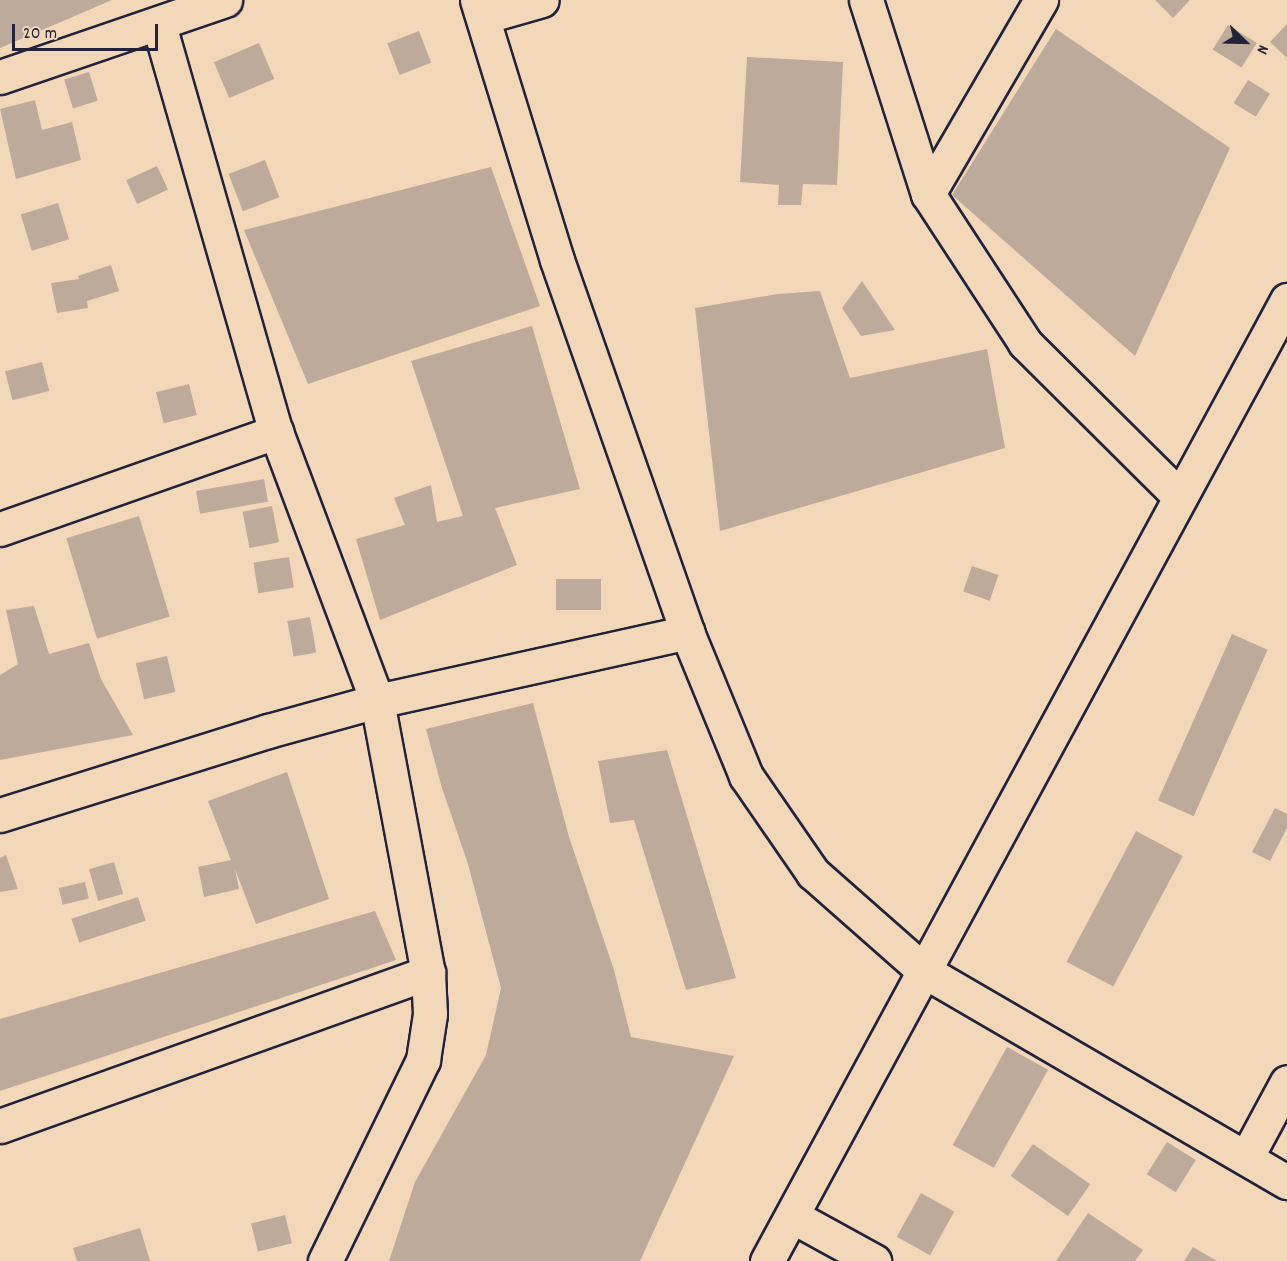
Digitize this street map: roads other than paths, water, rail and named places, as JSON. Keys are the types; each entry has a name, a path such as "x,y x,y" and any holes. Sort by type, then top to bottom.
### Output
{"street":[{"path":"0,78 159,25 225,0"},
{"path":"542,0 480,8 557,260 687,632 746,776 813,873 924,971 1287,1182"},
{"path":"866,0 928,194 1025,343 1180,498"},
{"path":"928,194 1041,0"},
{"path":"159,25 276,432 377,701 428,973 430,1014 423,1060 326,1261"},
{"path":"767,1261 1287,300"},
{"path":"0,529 276,432"},
{"path":"0,815 268,731 377,701 687,632"},
{"path":"0,1126 428,973"},
{"path":"1245,1158 1287,1082"},
{"path":"792,1216 874,1261"}]}
